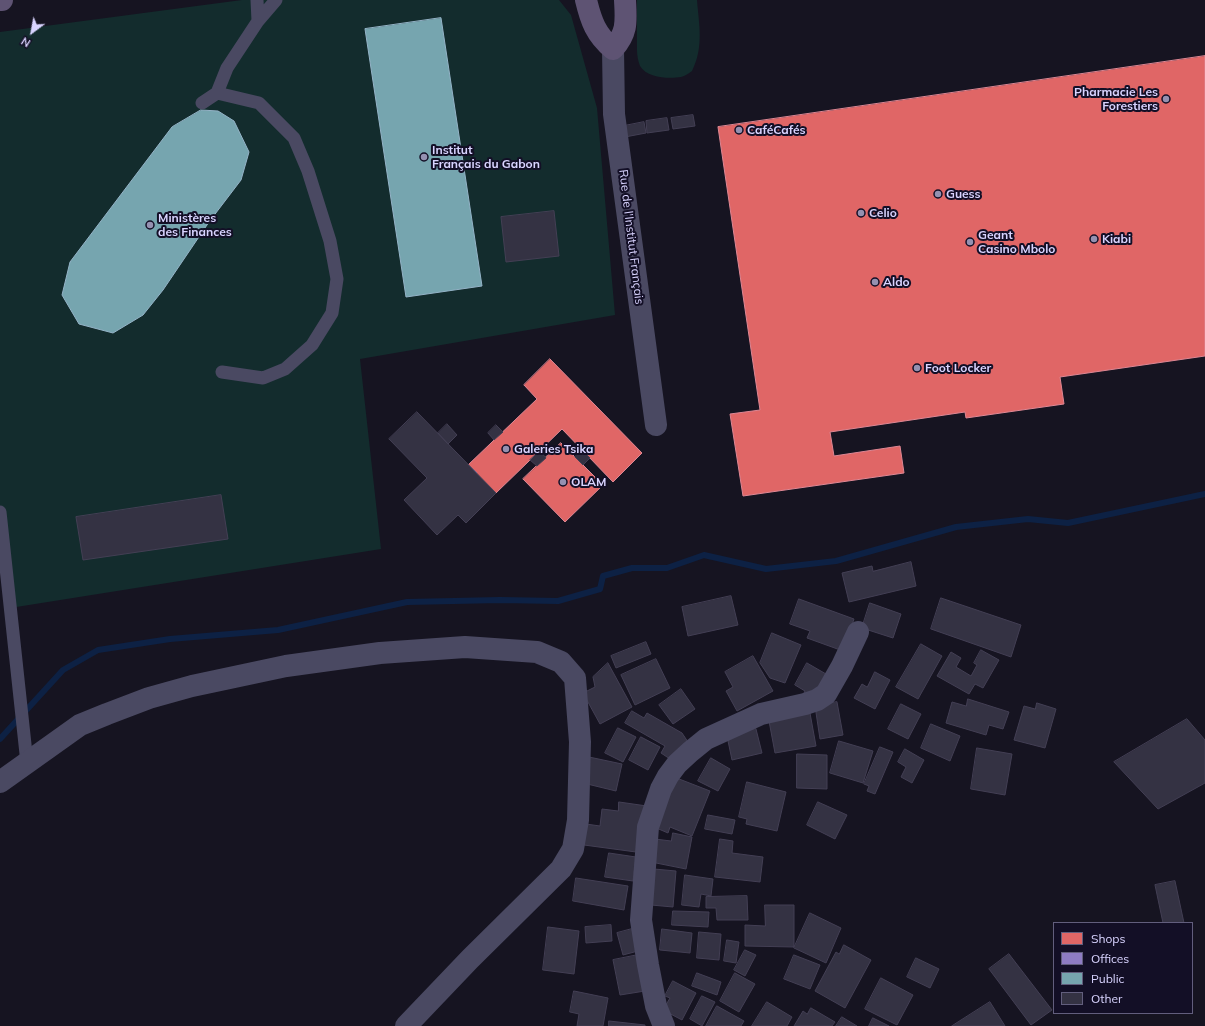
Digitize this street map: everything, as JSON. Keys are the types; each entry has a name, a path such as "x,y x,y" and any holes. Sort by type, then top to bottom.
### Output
{"main road":[{"path":"586,0 588,11 596,30 604,42 613,49 621,40 626,25 624,0"}],"street":[{"name":"Rue de l'Institut Français","path":"613,49 614,114 656,425"},
{"path":"664,1026 655,999 641,920 648,827 661,789 677,764 706,739 761,714 817,700 826,694 842,666 858,632"},
{"path":"0,782 80,725 142,700 192,686 286,666 380,653 465,647 537,652 561,662 575,678 580,742 578,820 573,849 561,869 470,959 406,1026"}],"lane":[{"path":"257,0 258,21"},
{"path":"202,103 217,93 227,68 258,21 276,0"},
{"path":"217,93 259,103 294,138 308,171 330,241 337,279 332,313 312,345 285,369 263,378 222,372"},
{"path":"0,512 27,763"}],"green space":[{"path":"242,0 559,0 571,15 597,108 615,315 360,359 381,549 10,608 0,512 0,32"},
{"path":"637,0 697,0 700,36 696,62 692,71 681,77 665,78 653,75 643,70 638,60 637,52"}],"building: Shops":[{"name":"Geant Casino Mbolo","path":"1205,56 1205,356 1060,377 1064,404 966,418 965,412 830,432 834,456 900,446 904,473 743,496 730,414 760,410 718,127"},
{"path":"550,359 642,453 613,482 562,429 496,493 468,465 537,399 524,385"},
{"name":"OLAM","path":"561,443 603,485 565,522 523,479"}],"building: Offices":[{"path":"468,465 477,473 466,483 457,474"}],"building: Public":[{"name":"Institut Français du Gabon","path":"441,18 482,286 406,297 365,29"},
{"path":"201,110 218,111 234,121 249,152 241,180 209,222 163,290 143,315 113,333 79,324 62,295 70,262 172,127"}],"building: Other":[{"path":"693,115 695,126 673,129 671,118"},
{"path":"667,118 669,130 647,133 646,121"},
{"path":"644,122 646,133 625,137 624,126"},
{"path":"554,211 559,256 506,262 501,217"},
{"path":"417,412 496,493 466,523 458,515 437,535 404,500 427,478 389,439"},
{"path":"447,424 457,435 448,444 438,433"},
{"path":"496,425 503,432 494,440 488,433"},
{"path":"582,450 590,458 583,465 575,457"},
{"path":"540,451 546,458 537,466 530,460"},
{"path":"221,495 228,539 83,560 76,517"},
{"path":"911,562 916,586 849,602 842,573 872,566 873,571"},
{"path":"731,596 738,625 688,636 682,607"},
{"path":"941,598 1021,625 1011,657 931,629"},
{"path":"799,599 854,619 843,651 807,638 810,631 790,624"},
{"path":"870,603 901,614 893,638 862,628"},
{"path":"772,633 801,645 785,683 770,678 760,663"},
{"path":"646,642 651,654 616,668 611,656"},
{"path":"921,644 942,656 918,699 896,687"},
{"path":"981,650 999,660 983,688 975,684 969,694 937,676 951,652 961,658 956,667 971,676 977,665 974,663"},
{"path":"753,656 773,691 737,711 726,691 733,687 725,672"},
{"path":"656,659 670,688 635,705 621,675"},
{"path":"608,663 632,707 600,724 583,693 595,687 593,677"},
{"path":"807,663 826,674 813,698 804,693 805,691 795,685"},
{"path":"875,672 890,680 875,709 854,698 862,684 867,687"},
{"path":"681,689 695,709 673,724 659,705"},
{"path":"968,699 1009,712 1003,729 989,725 986,735 946,723 952,702 966,706"},
{"path":"837,702 843,735 820,739 815,706"},
{"path":"1037,703 1056,709 1045,748 1014,740 1024,706 1035,709"},
{"path":"901,704 921,714 908,739 888,729"},
{"path":"632,711 644,718 647,713 682,733 690,745 670,759 661,753 665,746 625,723"},
{"path":"810,713 816,746 775,753 769,721"},
{"path":"1187,719 1205,740 1205,783 1158,809 1114,762"},
{"path":"931,724 960,736 950,761 921,748"},
{"path":"618,728 636,737 623,762 605,753"},
{"path":"756,729 762,753 732,760 727,736"},
{"path":"641,737 660,747 648,770 629,760"},
{"path":"839,741 873,751 863,783 830,773"},
{"path":"880,747 893,752 875,794 867,791 869,786 864,784"},
{"path":"977,748 1012,754 1005,795 971,789"},
{"path":"905,749 924,760 912,783 901,777 906,767 898,762"},
{"path":"797,754 827,755 827,789 797,788"},
{"path":"589,757 622,764 616,791 583,783"},
{"path":"711,758 730,769 718,791 698,781"},
{"path":"674,777 710,791 692,836 670,827 668,833 654,827"},
{"path":"747,782 786,792 777,831 746,824 747,819 739,817"},
{"path":"619,802 647,806 636,852 584,845 586,824 600,826 602,809 618,811"},
{"path":"818,802 847,815 835,839 807,825"},
{"path":"708,815 735,820 732,834 705,829"},
{"path":"673,833 692,837 686,869 651,862 655,839 671,841"},
{"path":"720,839 733,841 732,853 763,857 760,882 715,877"},
{"path":"609,853 636,857 633,881 605,877"},
{"path":"654,869 676,871 673,907 651,905"},
{"path":"685,875 713,879 711,896 701,894 699,907 682,905"},
{"path":"576,878 628,886 624,910 573,901"},
{"path":"1175,881 1184,922 1163,922 1155,885"},
{"path":"747,896 748,920 717,920 716,908 706,908 706,897"},
{"path":"765,905 794,905 794,947 745,946 745,925 765,926"},
{"path":"673,911 709,912 708,927 672,925"},
{"path":"810,913 841,928 826,963 794,948"},
{"path":"611,925 612,941 586,943 585,927"},
{"path":"548,927 579,931 574,974 543,970"},
{"path":"632,929 638,951 623,955 617,933"},
{"path":"662,929 692,933 690,953 660,950"},
{"path":"699,932 721,934 719,960 697,958"},
{"path":"727,940 739,942 736,963 724,961"},
{"path":"844,945 871,960 845,1008 815,991 836,952 839,954"},
{"path":"745,950 756,955 745,976 734,970"},
{"path":"1009,954 1052,1010 1031,1025 989,969"},
{"path":"638,955 645,991 620,995 613,960"},
{"path":"794,955 820,965 810,989 784,979"},
{"path":"916,958 939,969 930,988 907,977"},
{"path":"697,973 721,982 717,995 692,986"},
{"path":"735,973 755,984 739,1012 720,1001"},
{"path":"881,978 913,995 897,1025 865,1009"},
{"path":"673,981 696,993 682,1020 663,1010 670,998 665,996"},
{"path":"574,991 608,998 603,1026 577,1026 579,1014 570,1012"},
{"path":"702,996 715,1002 702,1026 690,1019"},
{"path":"767,1002 792,1017 787,1026 752,1026"},
{"path":"990,1002 1005,1026 952,1026"},
{"path":"717,1006 744,1021 741,1026 706,1026"},
{"path":"811,1008 835,1022 832,1026 794,1026 803,1011 807,1014"},
{"path":"842,1017 857,1026 836,1026"},
{"path":"873,1018 889,1026 869,1026"},
{"path":"609,1021 645,1025 645,1026 609,1026"}],"waterway":[{"path":"0,739 63,670 98,650 170,639 278,630 407,602 500,600 558,601 600,589 603,576 632,568 667,568 704,555 766,569 836,561 956,527 1028,519 1068,523 1205,494"}],"place":[{"name":"Pharmacie Les Forestiers","path":"1166,99"},
{"name":"CaféCafés","path":"739,130"},
{"name":"Institut Français du Gabon","path":"424,157"},
{"name":"Guess","path":"938,194"},
{"name":"Celio","path":"861,213"},
{"name":"Ministères des Finances","path":"150,225"},
{"name":"Kiabi","path":"1094,239"},
{"name":"Geant Casino Mbolo","path":"970,242"},
{"name":"Aldo","path":"875,282"},
{"name":"Foot Locker","path":"917,368"},
{"name":"Galeries Tsika","path":"506,449"},
{"name":"OLAM","path":"563,482"}]}
